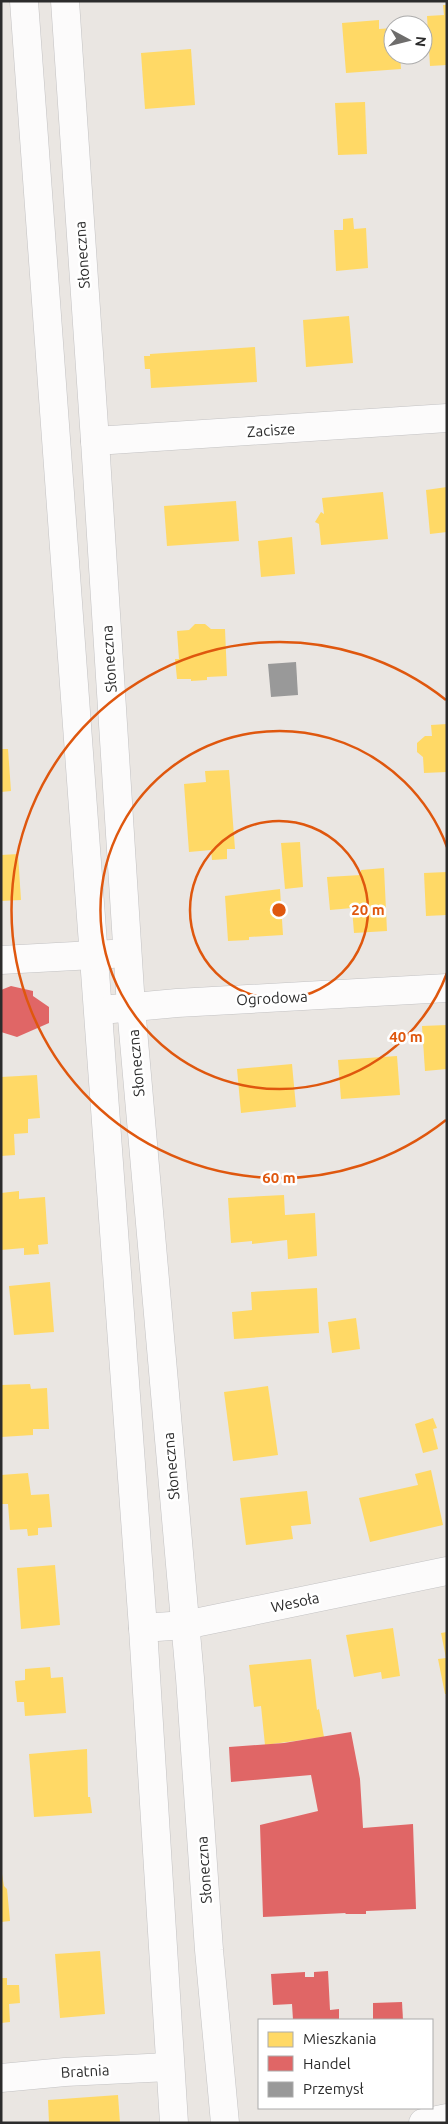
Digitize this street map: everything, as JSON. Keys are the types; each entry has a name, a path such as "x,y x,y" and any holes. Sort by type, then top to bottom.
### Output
{"street":[{"path":"24,1 143,1628 174,2123"},
{"path":"31,1 44,4 54,1"},
{"name":"Słoneczna","path":"65,1 95,441 130,1007 185,1625 209,1950 225,2123"},
{"name":"Zacisze","path":"95,441 447,418"},
{"path":"1,960 127,953"},
{"name":"Ogrodowa","path":"98,1010 177,1003 447,988"},
{"name":"Wesoła","path":"143,1628 185,1625 447,1571"},
{"name":"Bratnia","path":"1,2078 64,2072 169,2067"},
{"path":"423,2123 447,2118"}],"building: Mieszkania":[{"path":"443,5 447,5 447,65 430,66 433,65 433,16 444,15"},
{"path":"379,20 379,29 383,29 383,65 401,65 401,69 346,73 342,23"},
{"path":"191,49 195,105 145,109 141,53"},
{"path":"365,102 367,154 338,155 335,103"},
{"path":"353,218 354,229 366,228 368,268 336,271 334,230 343,230 343,219"},
{"path":"349,316 353,363 306,367 303,320"},
{"path":"255,347 257,382 151,388 150,369 145,369 144,356 150,356 150,354"},
{"path":"447,487 447,532 430,534 426,490"},
{"path":"383,492 388,539 321,545 319,524 315,522 321,512 324,514 322,498"},
{"path":"236,501 239,541 167,546 164,506"},
{"path":"292,537 295,574 261,577 258,541"},
{"path":"195,624 205,624 211,629 225,629 227,676 207,677 207,680 191,681 191,679 177,679 175,659 179,659 177,631 189,630"},
{"path":"447,724 447,772 424,773 423,757 417,752 417,743 425,736 432,736 431,725"},
{"path":"1,749 8,749 11,791 1,792"},
{"path":"229,770 235,849 227,849 227,859 212,860 211,850 189,852 184,784 206,782 205,771"},
{"path":"300,842 303,887 285,889 281,843"},
{"path":"18,854 21,900 1,901 1,855"},
{"path":"384,868 387,931 354,933 352,908 330,910 327,877 361,875 361,870"},
{"path":"447,872 447,915 426,916 424,873"},
{"path":"280,889 283,935 249,937 249,940 228,941 225,896"},
{"path":"447,1025 447,1069 425,1071 422,1026"},
{"path":"397,1056 400,1095 341,1099 338,1060"},
{"path":"292,1064 296,1107 241,1113 237,1069"},
{"path":"37,1075 40,1118 28,1119 28,1133 14,1134 15,1155 1,1156 1,1077"},
{"path":"19,1191 19,1199 45,1197 48,1244 38,1245 39,1254 24,1255 24,1248 1,1250 1,1193"},
{"path":"284,1195 285,1215 315,1213 317,1256 288,1259 287,1240 252,1244 252,1241 231,1243 228,1198"},
{"path":"50,1282 54,1332 14,1335 9,1286"},
{"path":"317,1288 319,1333 234,1339 232,1312 252,1310 251,1292"},
{"path":"356,1318 360,1349 332,1353 328,1322"},
{"path":"30,1384 31,1389 47,1388 49,1429 33,1429 33,1435 1,1437 1,1385"},
{"path":"268,1386 278,1455 233,1461 224,1392"},
{"path":"433,1418 437,1428 433,1429 438,1449 423,1453 415,1424"},
{"path":"431,1470 443,1525 370,1542 359,1498 418,1485 415,1474"},
{"path":"28,1473 31,1495 49,1494 52,1527 38,1528 38,1535 28,1536 27,1529 10,1530 8,1504 1,1504 1,1475"},
{"path":"307,1491 311,1524 291,1526 293,1539 246,1545 240,1498"},
{"path":"55,1565 60,1625 21,1629 17,1568"},
{"path":"393,1628 400,1676 382,1679 381,1672 354,1677 346,1635"},
{"path":"447,1632 447,1694 445,1694 438,1659 446,1658 441,1633"},
{"path":"311,1659 317,1710 319,1709 324,1737 265,1745 261,1706 254,1707 249,1665"},
{"path":"50,1667 51,1678 63,1677 66,1713 25,1716 24,1702 17,1702 15,1681 25,1680 25,1669"},
{"path":"87,1749 88,1797 90,1797 92,1813 34,1817 29,1754"},
{"path":"1,1868 4,1886 7,1889 10,1921 1,1922"},
{"path":"100,1951 105,2014 60,2018 55,1954"},
{"path":"1,1978 7,1978 7,1985 19,1985 20,2003 9,2004 10,2022 1,2023"},
{"path":"118,2095 120,2123 49,2123 48,2100"}],"building: Handel":[{"path":"11,986 33,991 33,996 49,1007 49,1023 17,1037 1,1032 1,990"},
{"path":"351,1732 360,1779 363,1828 413,1824 416,1909 366,1911 366,1914 346,1913 263,1917 260,1825 318,1811 311,1775 231,1782 229,1747 284,1743"},
{"path":"328,1971 330,2010 339,2009 339,2019 293,2019 292,2004 273,2005 271,1974 305,1972 305,1977 314,1977 314,1972"},
{"path":"402,2002 403,2019 373,2019 373,2003"}],"building: Przemysł":[{"path":"296,662 298,695 271,697 268,664"}]}
